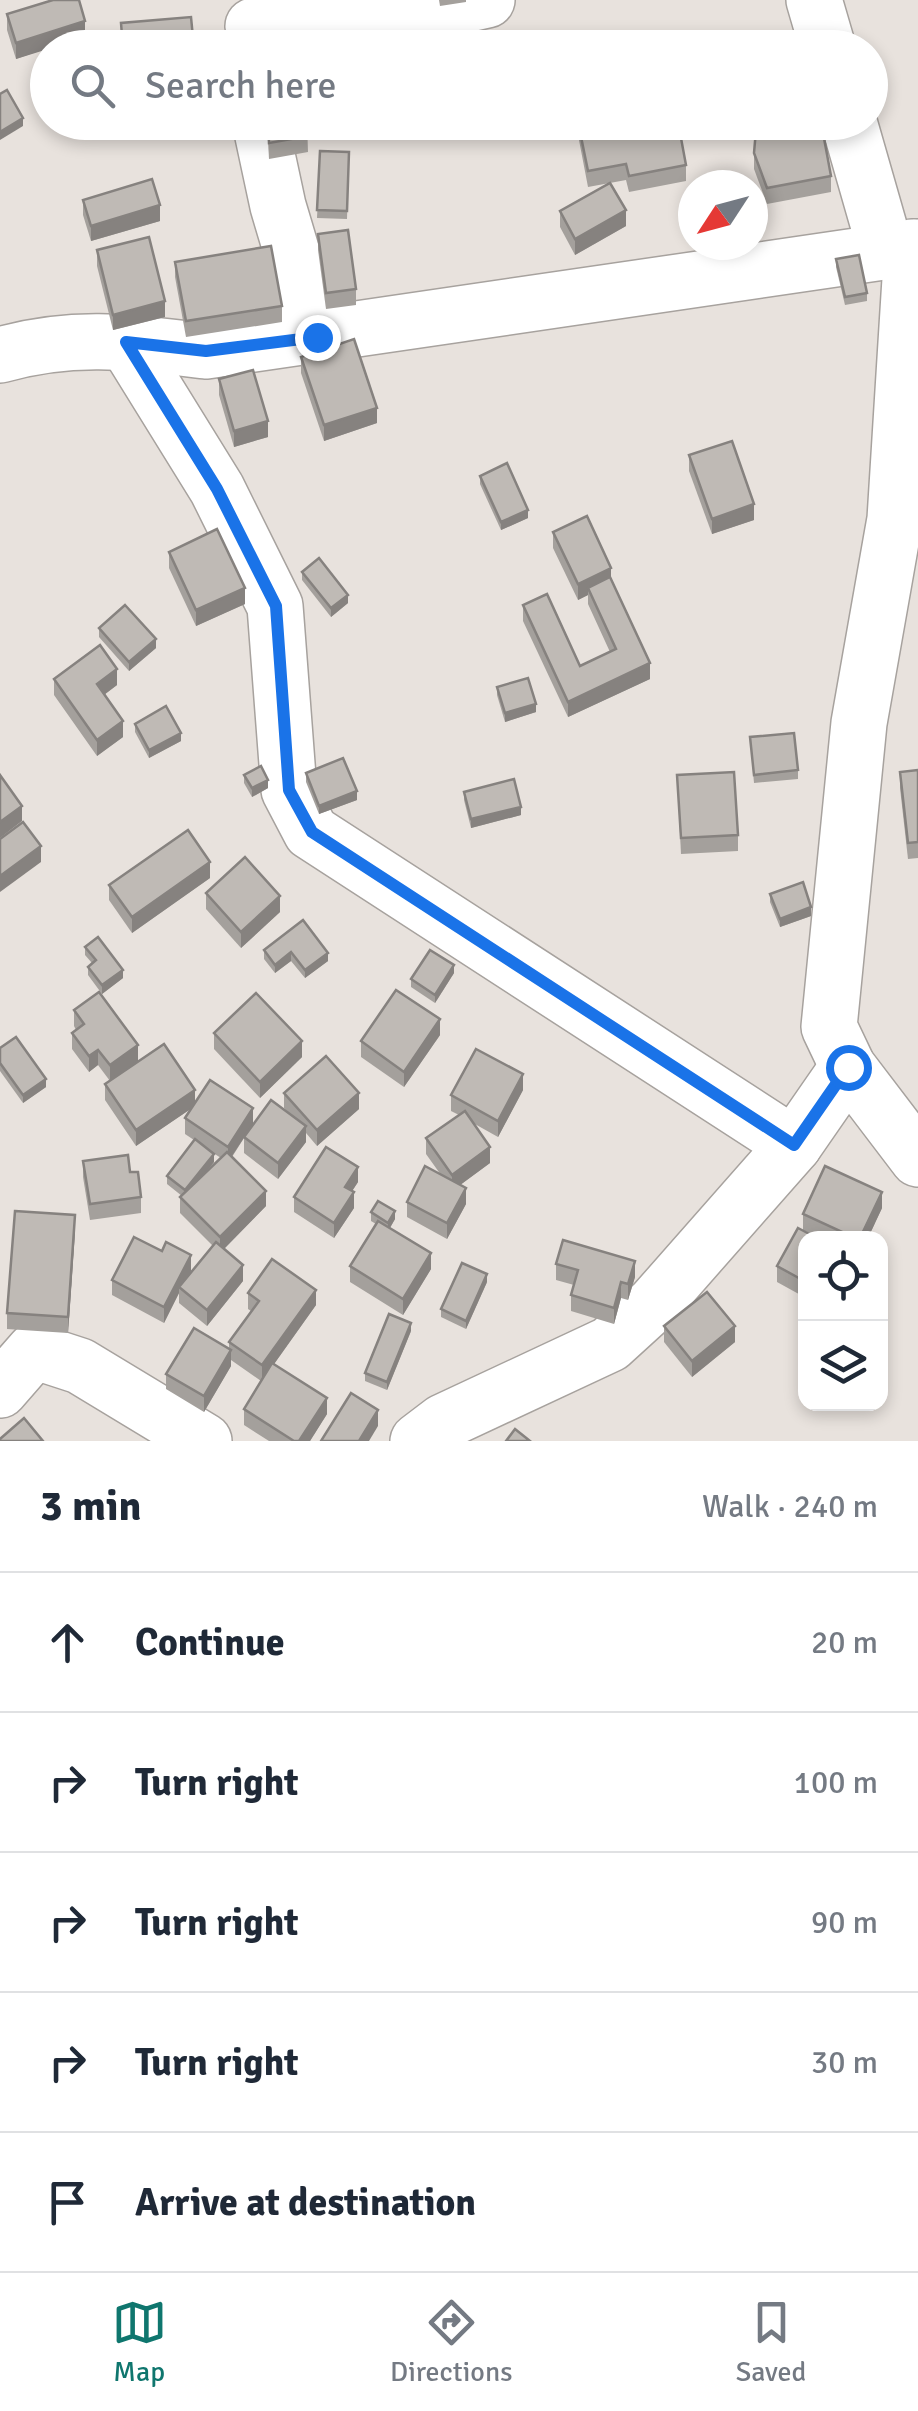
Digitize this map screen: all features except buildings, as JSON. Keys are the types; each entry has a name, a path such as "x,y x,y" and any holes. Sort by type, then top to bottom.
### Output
{"street":[{"path":"254,25 416,16 486,0"},
{"path":"814,0 823,30"},
{"path":"264,140 278,206 317,337"},
{"path":"857,140 906,249 895,519 859,724 829,1027 848,1067 918,1159"},
{"path":"0,355 49,341 126,342 206,351 906,249"},
{"path":"126,342 217,489 276,606 289,790 312,832 794,1145"},
{"path":"418,1441 443,1422 610,1344 655,1303 794,1145 848,1067"},
{"path":"0,1390 34,1350 80,1366 204,1441"}],"route":[{"path":"317,337 206,351 126,342 217,489 276,606 289,790 312,832 794,1145 848,1067"}]}
